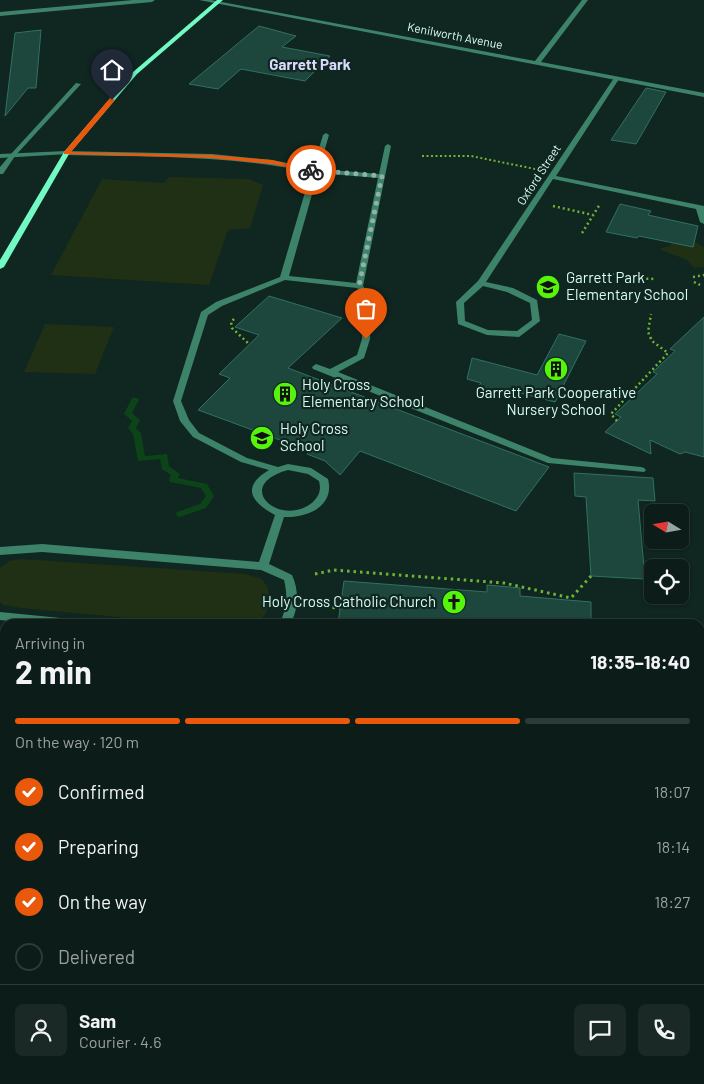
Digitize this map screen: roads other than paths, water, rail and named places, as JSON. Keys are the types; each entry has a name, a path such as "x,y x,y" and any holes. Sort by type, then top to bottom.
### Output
{"main road":[{"path":"0,267 66,153 135,73 219,1"}],"street":[{"path":"0,14 152,0"},
{"name":"Kenilworth Avenue","path":"202,0 219,1 704,95"},
{"path":"537,63 585,0"},
{"name":"Oxford Street","path":"480,283 510,290 534,302 536,321 519,334 487,332 461,322 460,302 480,283 616,79"},
{"path":"0,172 13,155 78,84"},
{"path":"284,278 326,135"},
{"path":"331,372 361,356 366,339 366,296 359,286 388,146"},
{"path":"0,156 66,153 212,156 272,162 315,171 382,176"},
{"path":"552,177 702,208 704,222"},
{"path":"275,469 244,460 196,435 185,421 177,401 204,314 219,304 284,278 359,286"},
{"path":"316,367 551,461 641,470"},
{"path":"302,467 314,471 322,478 326,487 325,496 319,504 294,514 281,513 268,509 260,502 256,493 258,484 265,475 275,469 302,467"},
{"path":"263,566 281,513"},
{"path":"0,551 42,548 263,566 288,578 293,595 287,619"},
{"path":"0,616 30,619"}],"waterway":[{"path":"135,400 128,414 136,420 132,428 137,433 141,459 164,456 165,467 176,474 173,480 204,486 210,496 203,506 180,514"}],"place":[{"name":"Garrett Park Elementary School","path":"548,287"},
{"name":"Garrett Park Cooperative Nursery School","path":"556,369"},
{"name":"Holy Cross Elementary School","path":"285,394"},
{"name":"Holy Cross School","path":"262,438"},
{"name":"Holy Cross Catholic Church","path":"454,602"}],"district":[{"name":"Garrett Park","path":"310,65"}]}
